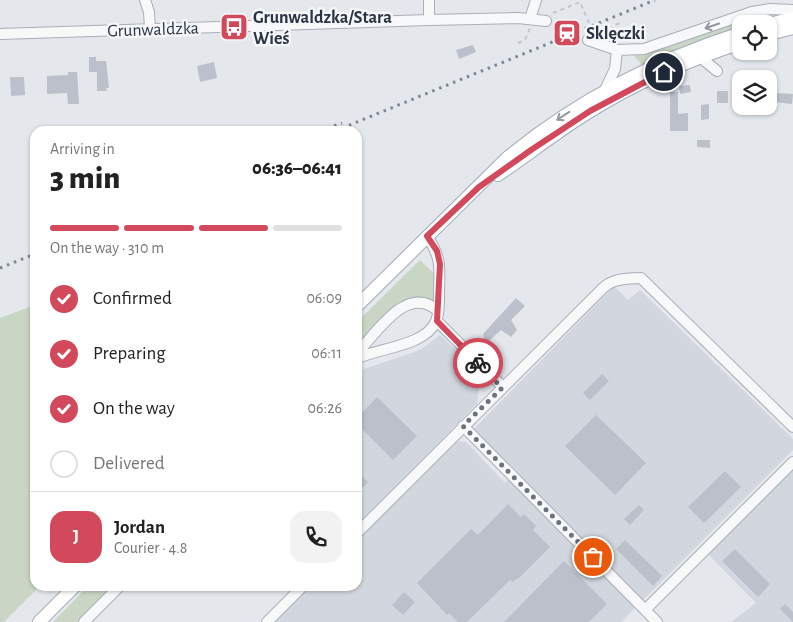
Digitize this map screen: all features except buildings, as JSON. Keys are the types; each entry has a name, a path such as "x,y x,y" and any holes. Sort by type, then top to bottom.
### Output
{"main road":[{"path":"777,22 793,18"},
{"path":"777,32 793,28"},
{"path":"479,187 590,111 622,92 732,37"},
{"path":"362,301 507,158 528,140 604,92 660,63 732,44"},
{"path":"39,622 70,591"}],"street":[{"path":"145,0 149,12 150,29"},
{"path":"429,0 429,20"},
{"path":"531,20 536,0"},
{"path":"591,38 617,50 655,46 752,12 770,9 793,10"},
{"name":"Grunwaldzka","path":"0,34 429,20 531,20 548,18"},
{"path":"604,92 615,69 617,50"},
{"path":"699,53 717,71"},
{"path":"362,357 422,337 432,329 438,316 440,264 437,251 427,236"},
{"path":"362,528 609,282 620,279 641,278 793,427"},
{"path":"362,348 402,307 417,301 426,302 502,388"},
{"path":"463,426 657,622"},
{"path":"645,610 793,462"},
{"path":"84,622 115,591"},
{"path":"267,622 298,591"}],"path":[{"path":"548,18 580,2 591,38"},
{"path":"518,43 525,40 531,20"},
{"path":"607,40 613,26 620,22"},
{"path":"601,38 617,44 617,50"}],"shaded area":[{"path":"614,286 628,300 640,290 793,439 793,450 621,622 272,622 302,591 362,591 362,532 453,441 466,442 505,483 516,471 474,429"},
{"path":"440,335 472,366 479,385 477,404 362,519 362,370 420,350"},
{"path":"793,467 793,622 731,622 756,603 706,552"}],"green space":[{"path":"732,24 732,30 644,64 641,64 635,57 636,54"},
{"path":"420,260 438,277 435,301 423,297 412,298 402,302 392,309 362,341 362,317"},
{"path":"30,307 30,591 35,591 4,622 0,622 0,318"},
{"path":"83,591 109,591 77,622 53,622"}],"railway":[{"path":"347,126 655,0"},
{"path":"334,126 342,123"},
{"path":"0,268 30,256"}],"way so far":[{"path":"478,363 502,388 463,426 593,557"}],"place":[{"name":"Grunwaldzka/Stara Wieś","path":"234,27"},
{"name":"Sklęczki","path":"567,33"}],"route":[{"path":"478,363 437,321 440,264 437,251 427,236 479,187 531,150 622,92 664,72"}]}
